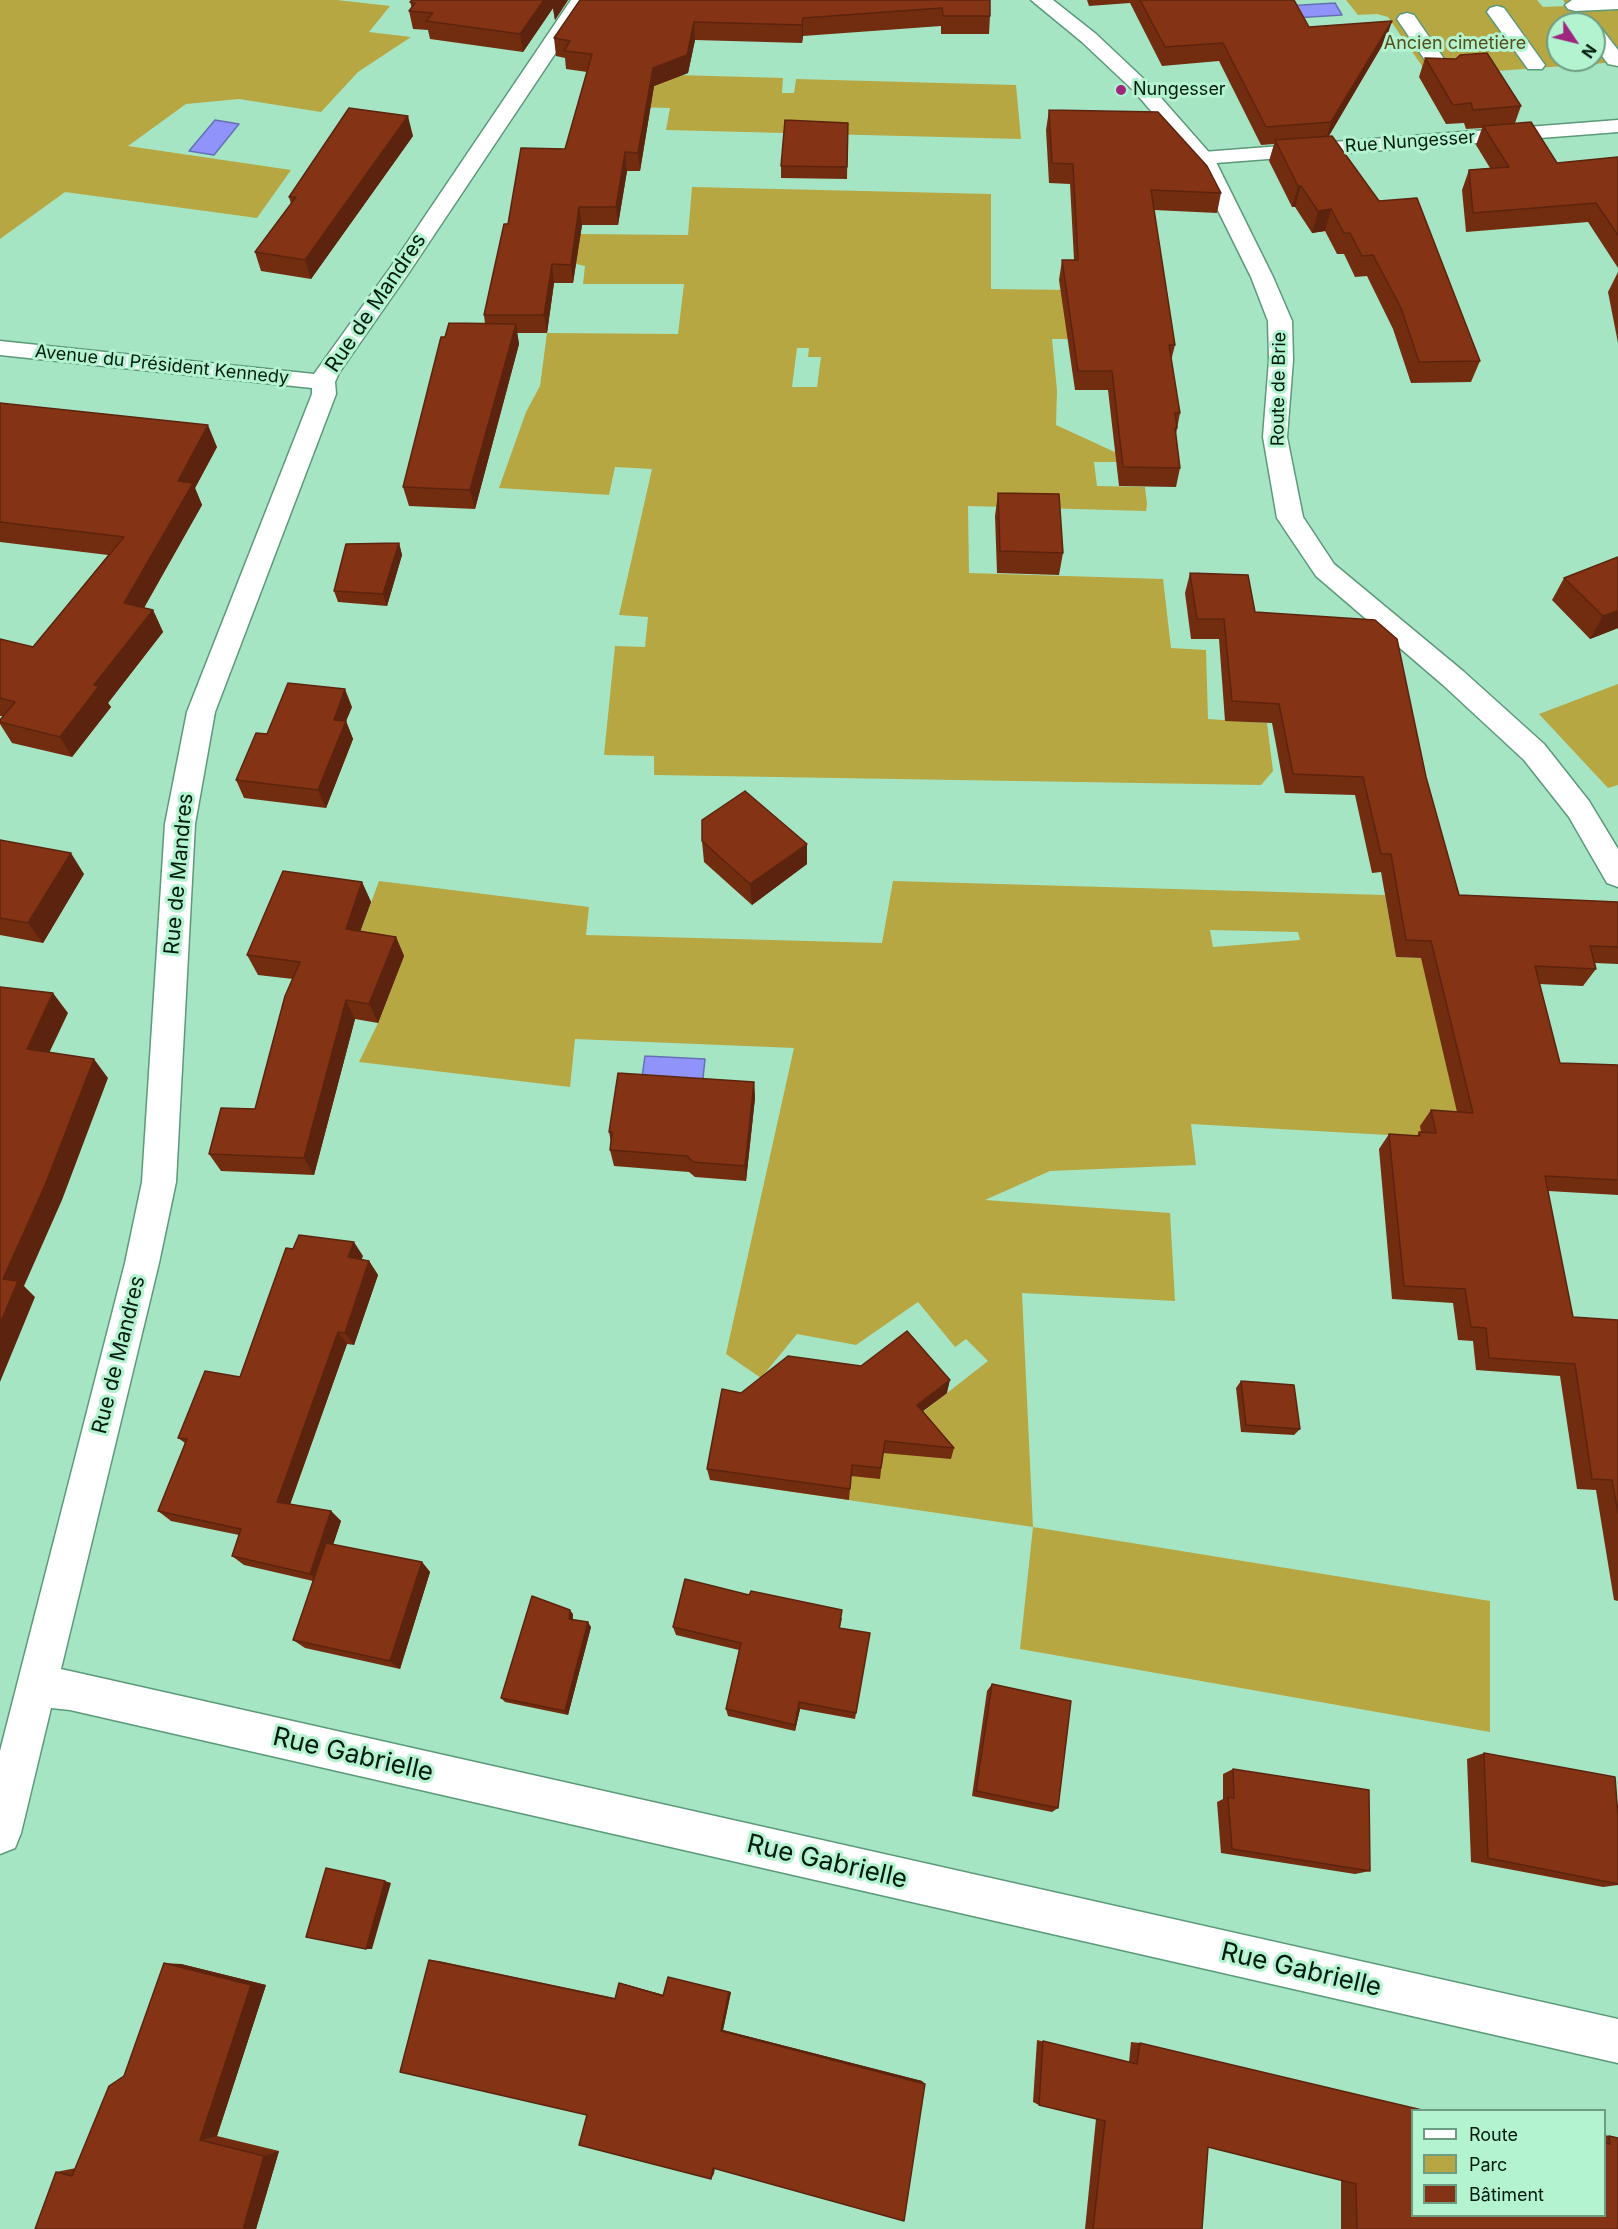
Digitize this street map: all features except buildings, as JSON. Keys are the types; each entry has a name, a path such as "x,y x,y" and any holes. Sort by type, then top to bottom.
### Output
{"street":[{"name":"Rue de Mandres","path":"0,1833 139,1274 159,1182 180,824 201,712 324,394 323,382 327,372 399,271 581,0"},
{"name":"Route de Brie","path":"1041,0 1089,38 1141,87 1203,158 1262,277 1280,321 1281,360 1275,437 1290,518 1325,570 1453,678 1534,752 1579,809 1618,875"},
{"path":"1573,3 1618,3"},
{"path":"1497,12 1535,65"},
{"path":"1407,19 1443,72"},
{"path":"1606,48 1615,60 1618,60"},
{"name":"Rue Nungesser","path":"1203,158 1618,126"},
{"name":"Avenue du Président Kennedy","path":"0,348 323,382"},
{"name":"Rue Gabrielle","path":"36,1687 70,1690 1618,2041"}],"green space":[{"path":"0,0 337,0 390,6 369,32 411,37 358,72 321,112 239,99 186,104 128,146 291,170 257,218 65,192 0,239"},
{"name":"Ancien cimetière","path":"1346,0 1537,0 1543,7 1567,6 1563,0 1618,0 1618,62 1606,63 1606,12 1546,12 1546,67 1429,76 1388,17 1377,14 1358,15"},
{"path":"642,74 783,78 782,93 794,93 796,79 1016,85 1021,139 666,130 670,108 634,107"},
{"path":"692,187 991,194 991,289 1073,290 1073,339 1052,339 1057,390 1056,425 1117,453 1118,462 1094,462 1097,486 1145,487 1147,504 1146,511 968,506 969,573 1163,579 1171,648 1206,650 1208,719 1267,723 1273,771 1261,785 654,775 654,756 604,755 615,646 645,647 648,617 619,615 652,469 615,467 609,495 499,488 526,412 540,386 547,333 678,334 684,284 583,284 585,266 576,264 580,234 688,235","holes":["797,348 809,348 808,357 821,357 817,387 792,387"]},
{"path":"1618,684 1618,785 1608,788 1539,714"},
{"path":"379,881 589,907 586,935 882,943 893,881 1385,895 1396,957 1522,961 1496,1115 1423,1137 1191,1124 1196,1165 1050,1171 985,1200 1170,1213 1175,1301 1022,1293 1033,1527 773,1489 777,1466 883,1453 915,1418 988,1361 966,1339 955,1347 918,1302 856,1345 797,1334 761,1378 726,1354 794,1048 575,1039 570,1087 359,1062 378,1023 354,949","holes":["1210,930 1298,932 1300,940 1213,947"]},
{"path":"1033,1527 1490,1601 1490,1732 1020,1649"}],"water":[{"path":"1335,3 1342,15 1294,18 1286,6"},
{"path":"215,120 239,124 214,155 189,151"},
{"path":"645,1056 705,1059 702,1088 641,1084"}],"place":[{"name":"Nungesser","path":"1121,90"}]}
